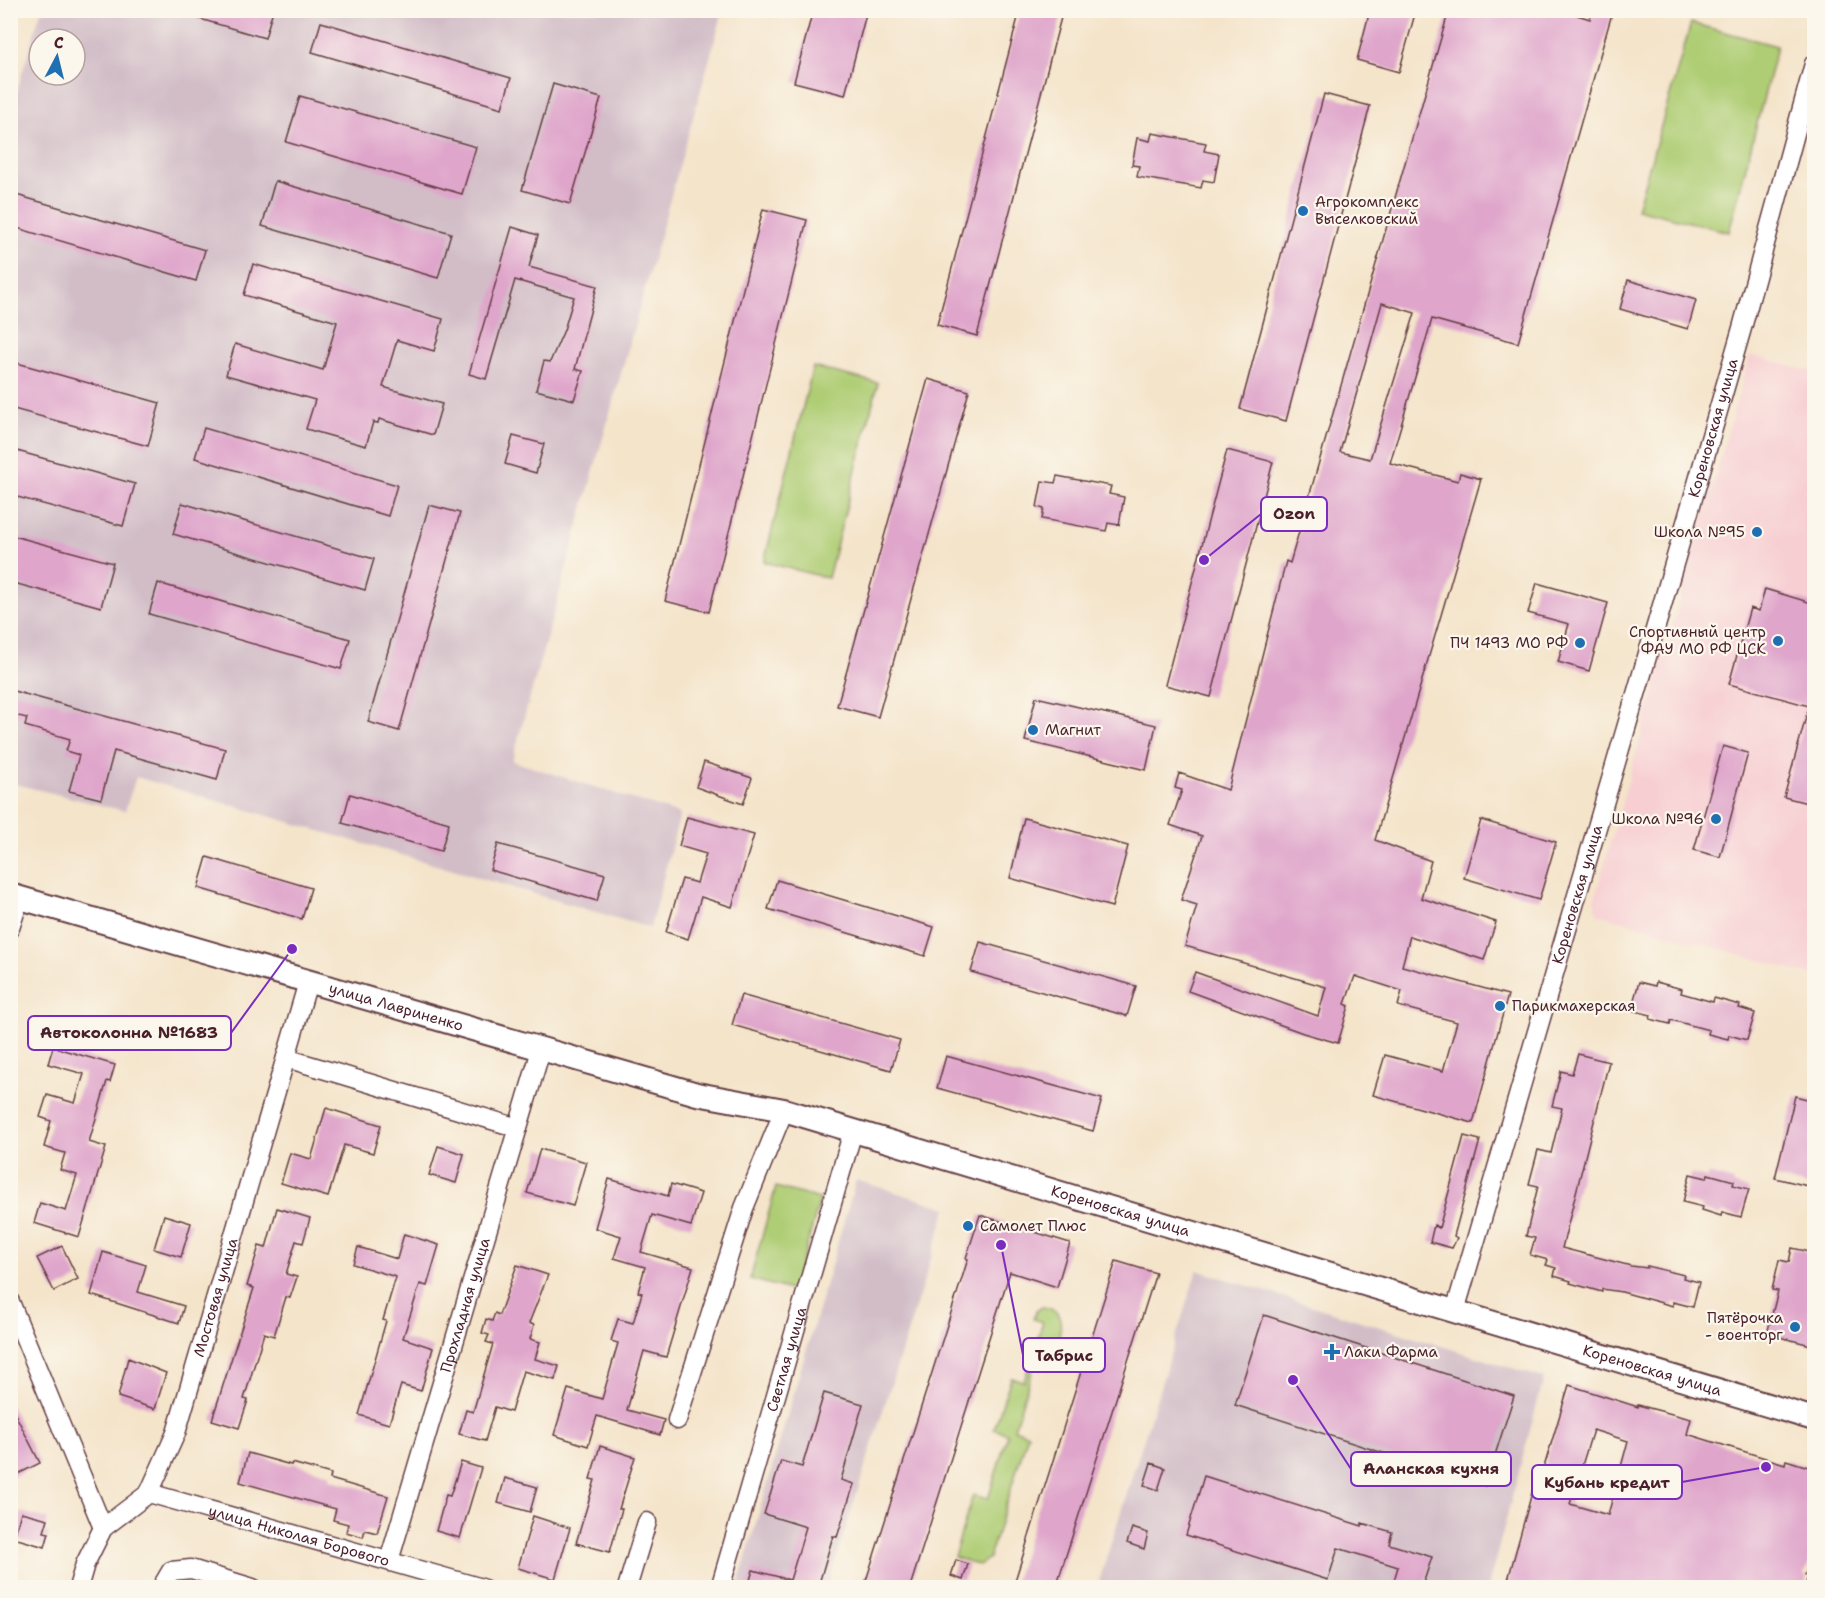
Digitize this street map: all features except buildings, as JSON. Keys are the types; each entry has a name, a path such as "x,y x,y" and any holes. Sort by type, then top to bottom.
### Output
{"street":[{"name":"Кореновская улица","path":"1455,1311 1661,609 1815,64"},
{"path":"10,928 15,896"},
{"name":"улица Лавриненко","path":"15,896 697,1094 784,1110"},
{"name":"Мостовая улица","path":"78,1587 85,1564 103,1528 149,1493 176,1433 308,982"},
{"name":"Прохладная улица","path":"389,1562 541,1050"},
{"path":"286,1058 518,1128"},
{"name":"Кореновская улица","path":"784,1110 1815,1419"},
{"path":"676,1420 744,1208 784,1110"},
{"name":"Светлая улица","path":"720,1587 853,1131"},
{"path":"10,1302 103,1528"},
{"name":"улица Николая Борового","path":"149,1493 482,1587"},
{"path":"627,1587 647,1522"},
{"path":"161,1587 171,1571 191,1569 253,1587"}],"shaded area":[{"path":"41,11 723,11 512,761 680,814 650,928 136,777 125,811 11,783 10,113 27,57 27,87 87,87 87,27 36,27"},
{"path":"1750,355 1814,372 1814,976 1598,914 1594,900"},
{"path":"856,1180 947,1208 827,1587 737,1588"},
{"path":"1197,1270 1544,1378 1488,1587 1097,1588"}],"green space":[{"path":"1691,23 1777,46 1729,232 1637,209"},
{"path":"813,367 878,383 828,578 764,562"},
{"path":"776,1187 820,1199 794,1291 750,1279"},
{"path":"1042,1307 1058,1315 1060,1332 1058,1342 1048,1369 1034,1365 1014,1429 1028,1434 989,1558 979,1565 954,1557 973,1495 988,1499 1008,1434 994,1429 1011,1378 1024,1381 1043,1322 1033,1319 1036,1311"}],"place":[{"name":"Агрокомплекс Выселковский","path":"1303,211"},
{"name":"Школа №95","path":"1757,532"},
{"name":"Ozon","path":"1204,560"},
{"name":"Спортивный центр ФАУ МО РФ ЦСК","path":"1778,641"},
{"name":"ПЧ 1493 МО РФ","path":"1580,643"},
{"name":"Магнит","path":"1033,730"},
{"name":"Школа №96","path":"1716,819"},
{"name":"Автоколонна №1683","path":"292,949"},
{"name":"Парикмахерская","path":"1500,1006"},
{"name":"Самолет Плюс","path":"968,1226"},
{"name":"Табрис","path":"1001,1245"},
{"name":"Пятёрочка - военторг","path":"1795,1327"},
{"name":"Лаки Фарма","path":"1332,1352"},
{"name":"Аланская кухня","path":"1293,1380"},
{"name":"Кубань кредит","path":"1766,1467"}]}
